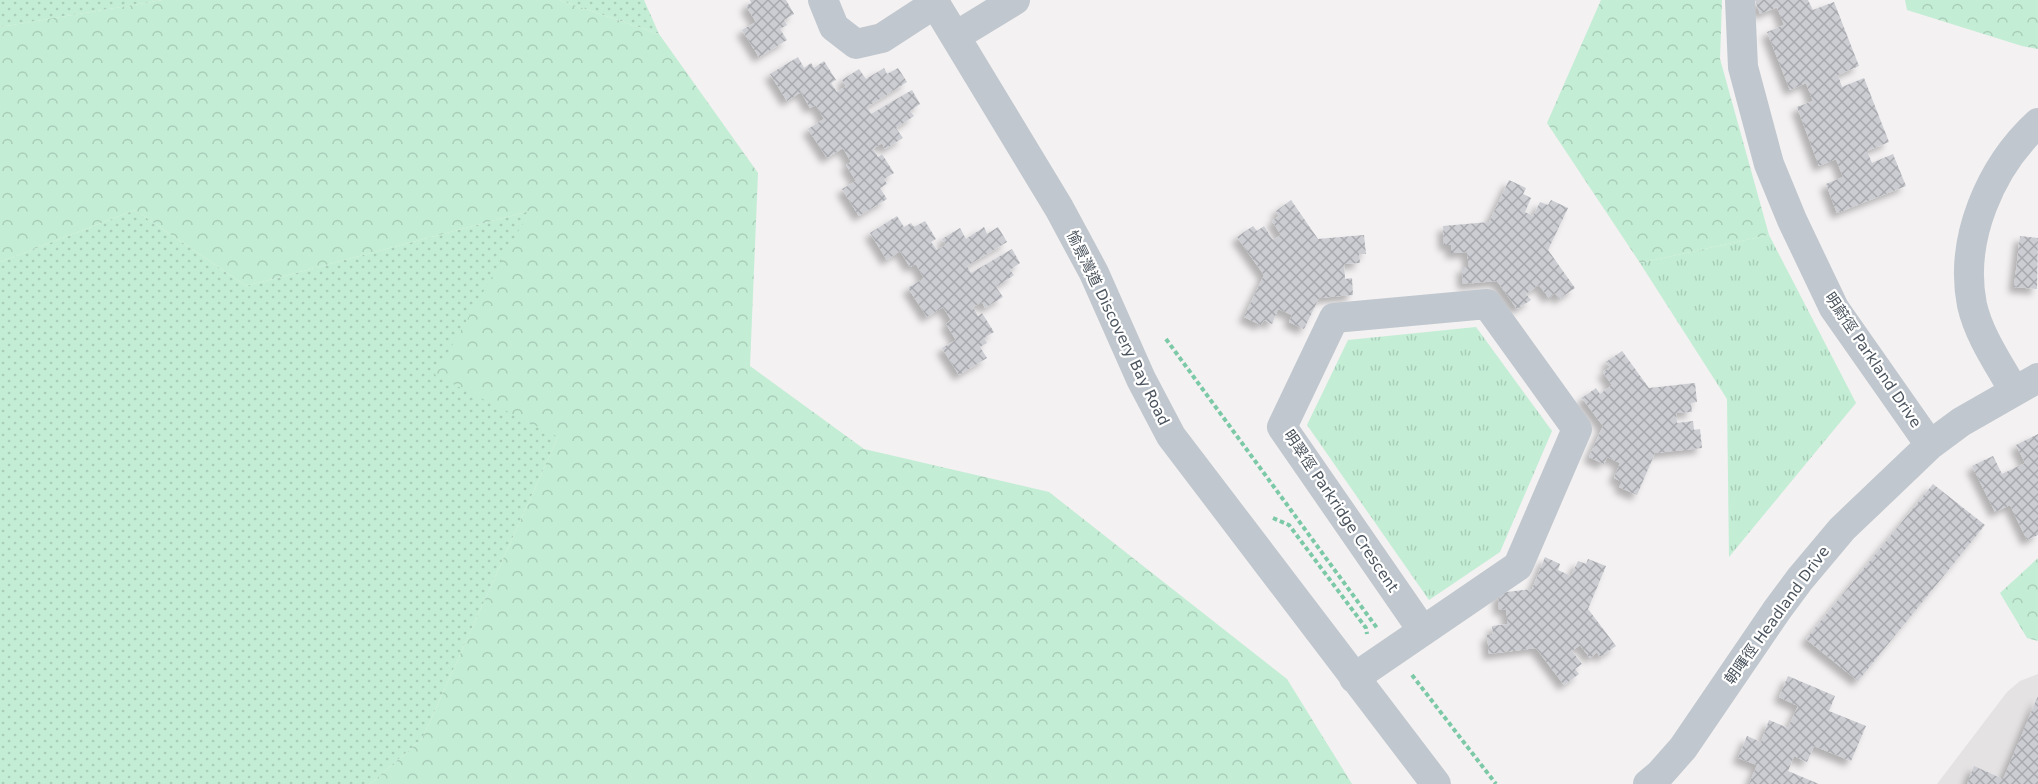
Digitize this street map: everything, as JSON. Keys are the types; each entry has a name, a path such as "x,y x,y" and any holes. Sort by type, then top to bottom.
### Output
{"street":[{"path":"823,0 834,27 856,44 882,38 934,2"},
{"path":"956,36 1015,0"},
{"name":"明蔚徑 Parkland Drive","path":"1740,0 1743,68 1769,164 1792,220 1834,308 1930,445"},
{"name":"愉景灣道 Discovery Bay Road","path":"934,2 1059,208 1094,273 1141,379 1171,436 1436,784"},
{"path":"2026,384 1987,341 1973,306 1970,287 1972,243 1980,213 1995,180 2017,145 2038,123"},
{"name":"明翠徑 Parkridge Crescent","path":"1354,678 1394,651 1518,566 1577,429 1487,304 1334,318 1282,427 1423,631"},
{"name":"朝暉徑 Headland Drive","path":"1648,784 1683,748 1777,610 1822,552 1864,507 1930,445 1961,422 2026,384"}],"path":[{"path":"1166,339 1394,651 1496,784"}],"shaded area":[{"path":"2038,674 2038,784 1937,784 2007,692 2020,681"}],"green space":[{"path":"0,0 163,0 0,27"},
{"path":"163,0 559,0 659,34 758,173 750,366 864,449 1049,492 1287,679 1352,784 370,784 422,739 558,437 435,375 530,211 246,286 135,210 0,262 0,27"},
{"path":"559,0 644,0 659,34"},
{"path":"1601,0 1722,0 1720,59 1769,235 1640,263 1547,123"},
{"path":"1905,0 2038,0 2038,49 1907,10"},
{"path":"135,210 246,286 530,211 558,437 422,739 370,784 0,784 0,262"},
{"path":"1769,235 1856,403 1729,557 1727,399 1640,263"},
{"path":"1476,327 1552,431 1500,552 1429,600 1307,425 1348,340"},
{"path":"2038,558 2038,641 2027,638 2000,593"}],"building":[{"path":"750,0 786,0 794,14 784,20 787,25 780,29 787,40 759,57 742,30 756,22 746,6 751,3"},
{"path":"1755,0 1808,0 1813,10 1834,2 1859,66 1838,75 1842,87 1864,78 1889,142 1867,151 1872,163 1893,154 1906,186 1837,213 1826,184 1843,177 1836,159 1819,166 1797,107 1813,101 1806,83 1790,90 1767,32 1784,25 1777,7 1760,14"},
{"path":"798,57 804,68 811,63 814,68 824,61 836,80 831,83 837,92 846,86 842,80 859,69 866,79 884,68 887,74 898,68 907,82 867,107 871,114 912,90 920,104 910,111 914,116 896,128 903,138 885,149 882,143 873,149 878,157 882,154 894,173 884,179 887,184 880,188 887,199 859,216 842,189 856,181 846,165 851,162 843,148 827,158 808,129 824,119 816,105 810,108 801,92 787,101 770,74"},
{"path":"1509,180 1526,188 1523,194 1531,198 1525,212 1533,216 1540,202 1548,205 1551,200 1568,208 1548,250 1575,288 1559,299 1555,293 1549,298 1539,285 1526,294 1531,300 1517,309 1497,281 1463,284 1462,267 1469,267 1467,252 1451,253 1451,245 1444,245 1443,226 1489,222"},
{"path":"1291,200 1318,239 1364,235 1366,254 1359,254 1360,263 1344,264 1345,279 1352,278 1353,295 1319,298 1304,329 1289,322 1292,315 1278,309 1272,324 1264,320 1261,325 1244,317 1264,275 1237,237 1253,226 1257,231 1264,226 1273,240 1281,235 1272,221 1279,216 1276,211"},
{"path":"897,216 904,227 911,223 914,227 925,221 936,239 931,242 937,250 946,245 942,239 960,228 966,239 984,227 987,234 998,227 1007,242 967,266 971,273 1012,249 1020,263 1010,270 1014,275 996,287 1003,297 985,308 982,302 973,307 978,316 982,313 994,332 984,338 987,343 980,347 987,358 959,375 942,348 956,340 946,324 951,320 943,307 927,317 908,288 924,278 916,264 910,267 900,251 887,260 870,233"},
{"path":"2020,236 2038,238 2037,289 2014,287"},
{"path":"1622,351 1649,388 1695,383 1697,402 1691,403 1692,412 1676,413 1677,423 1693,421 1694,430 1700,429 1702,448 1655,453 1637,495 1619,487 1622,482 1614,478 1620,463 1607,457 1604,464 1589,457 1603,426 1582,398 1596,388 1600,394 1612,385 1603,372 1610,367 1606,362"},
{"path":"2038,434 2038,535 2027,540 2010,505 1995,512 1972,466 1993,456 2002,474 2025,463 2016,445"},
{"path":"1933,484 1985,525 1858,681 1806,639"},
{"path":"1545,557 1560,564 1558,570 1571,576 1578,561 1586,564 1588,559 1606,566 1588,609 1616,646 1600,657 1597,652 1590,658 1580,645 1572,651 1582,664 1575,669 1579,674 1564,685 1536,648 1489,654 1487,635 1493,635 1492,626 1508,624 1506,609 1499,610 1498,593 1532,589"},
{"path":"1788,676 1835,696 1829,711 1866,726 1851,761 1814,746 1807,762 1794,756 1788,771 1819,784 1749,784 1757,765 1738,758 1747,736 1761,742 1769,720 1788,728 1798,706 1779,697"},
{"path":"2038,696 2038,784 1967,784 1974,766 2003,779"}]}
